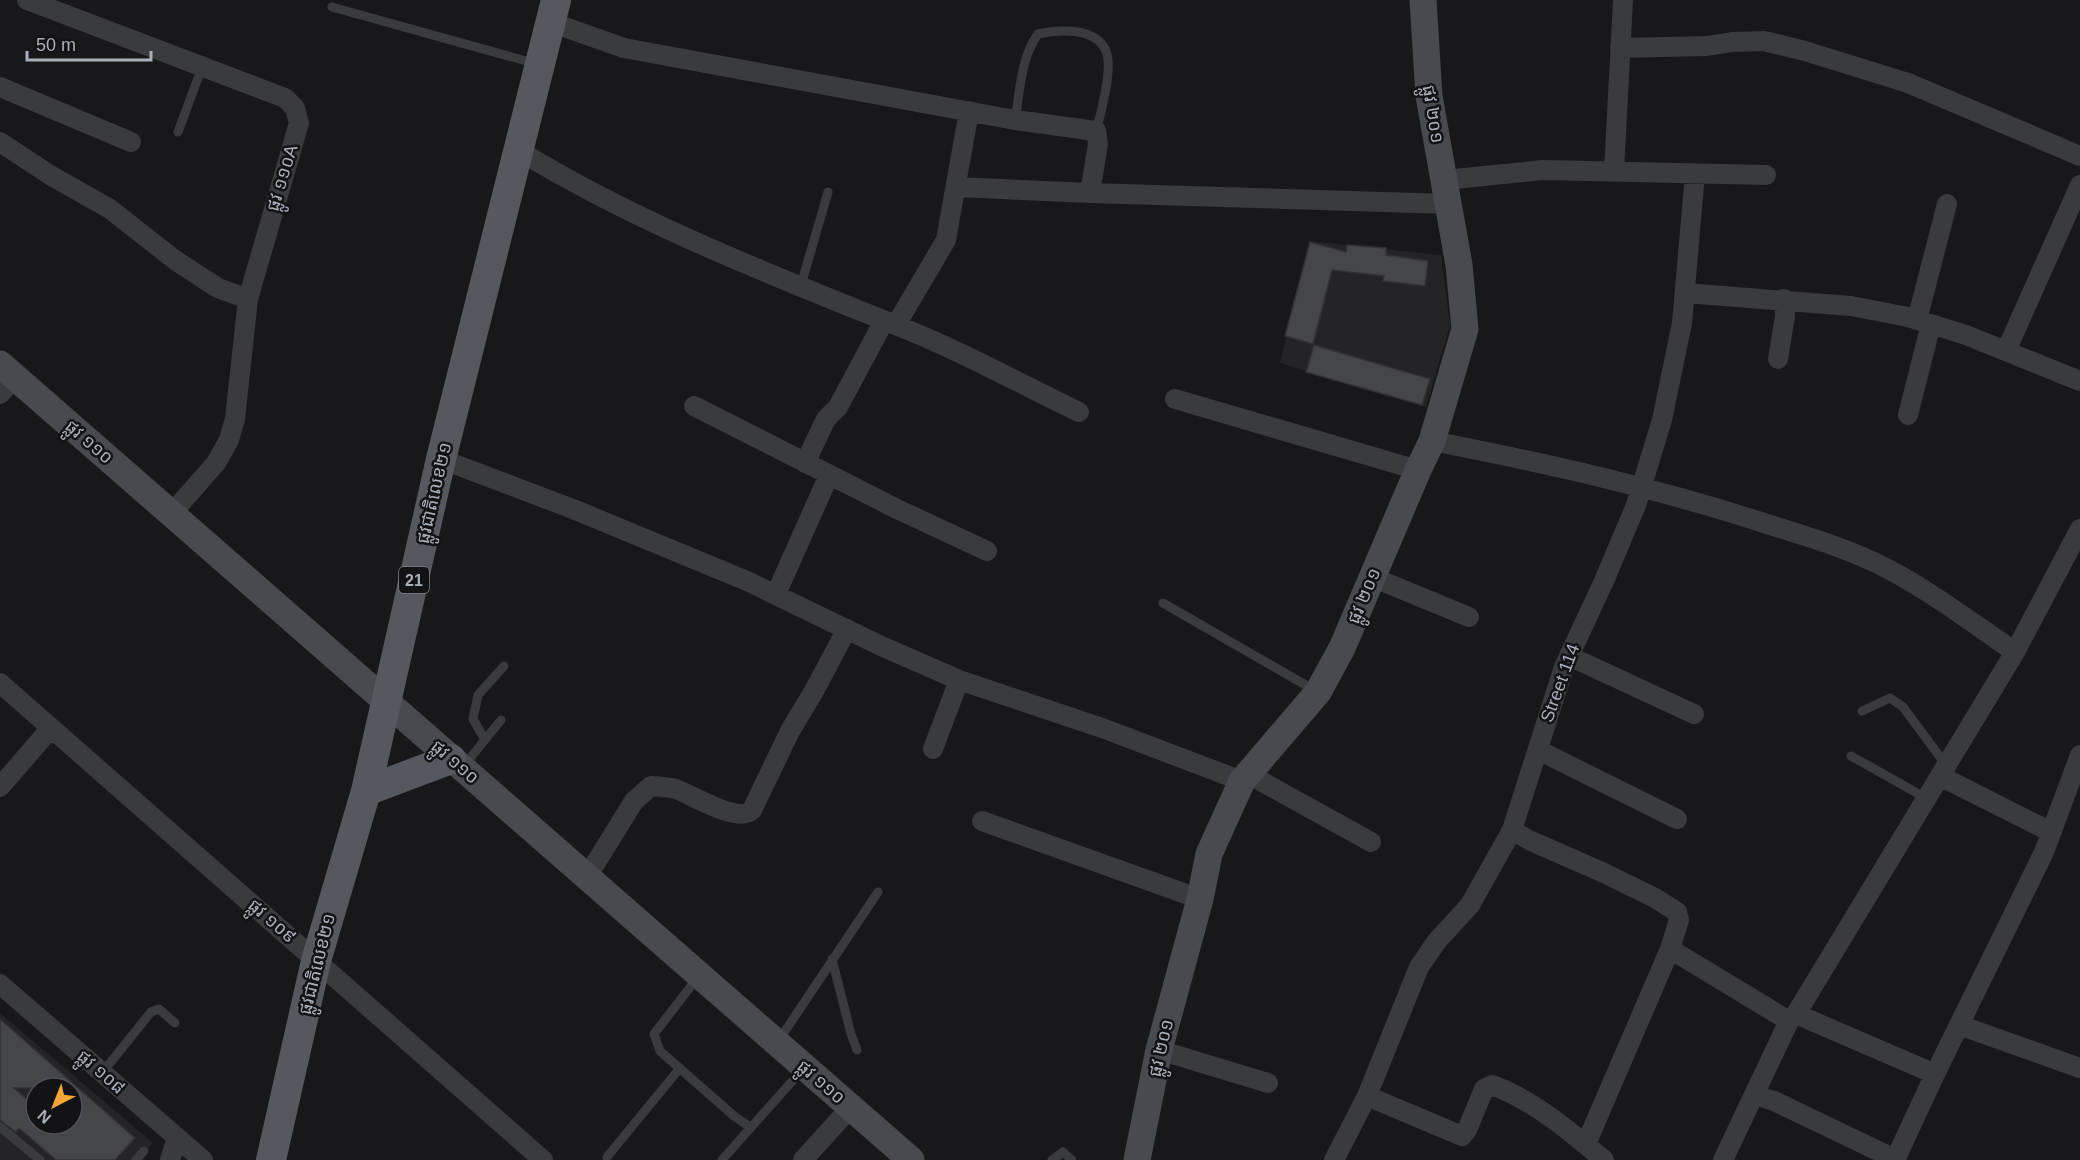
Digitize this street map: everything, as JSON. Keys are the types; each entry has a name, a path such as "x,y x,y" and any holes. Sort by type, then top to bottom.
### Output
{"main road":[{"name":"ផ្លូវជាតិលេខ២១","path":"271,1160 316,961 366,791 441,459 553,11"},
{"path":"366,791 457,763"}],"street":[{"name":"ផ្លូវ ១១០A","path":"27,0 285,98 295,108 299,123 248,299 235,419 229,440 216,463 171,514"},
{"name":"ផ្លូវ ២០១","path":"1137,1160 1159,1050 1200,899 1209,854 1245,778 1318,692 1342,648 1432,441 1465,329 1459,265 1429,96 1423,0"},
{"path":"1614,172 1623,0"},
{"path":"553,11 624,48 1015,120 1096,131 1098,144 1089,194"},
{"path":"1620,48 1707,46 1732,42 1764,42 1794,48 1908,83 2080,156"},
{"path":"0,87 131,142"},
{"path":"805,463 826,419 838,407 890,323 946,240 969,111"},
{"path":"0,142 110,210 175,260 218,288 248,299"},
{"path":"518,150 557,174 617,205 723,255 890,323 1078,412"},
{"path":"957,187 1089,194 1447,192 1543,170 1766,175"},
{"name":"Street 114","path":"1334,1160 1367,1096 1419,967 1437,940 1470,905 1512,830 1569,656 1604,581 1642,487 1662,420 1672,376 1686,293 1695,174"},
{"path":"2006,351 2080,185"},
{"path":"1908,415 1947,204"},
{"path":"1686,293 1851,306 1924,322 1966,335 2080,381"},
{"path":"1778,359 1785,316 1784,299"},
{"name":"ផ្លូវ ១១០","path":"5,378 171,514 911,1160"},
{"path":"1175,399 1418,470"},
{"path":"694,406 829,475 987,551"},
{"path":"1432,441 1525,459 1642,487 1707,504 1833,545 1890,569 2015,652"},
{"path":"441,459 573,509 776,594 959,680 1245,778 1371,842"},
{"path":"776,594 829,475"},
{"path":"1724,1160 1793,1017 2015,652 2080,529"},
{"path":"1372,577 1469,617"},
{"path":"587,877 634,801 651,786 673,788 719,809 740,815 752,810 790,731 847,629"},
{"path":"1569,656 1694,714"},
{"path":"933,749 959,680"},
{"name":"ផ្លូវ ១០៩","path":"0,683 543,1160"},
{"path":"0,787 51,728"},
{"path":"1538,750 1677,819"},
{"path":"1754,1095 1774,1101 1896,1160 1935,1074 2044,852 2080,755"},
{"path":"1943,770 2051,832"},
{"path":"982,821 1200,899"},
{"path":"1512,830 1655,898 1677,912 1679,920 1670,949 1586,1144"},
{"path":"1670,949 1793,1017 1935,1074"},
{"name":"ផ្លូវ ១០៨","path":"0,984 203,1160"},
{"path":"1959,1025 2080,1068"},
{"path":"1159,1050 1268,1083"},
{"path":"1367,1096 1462,1136 1467,1130 1484,1089 1492,1084 1508,1090 1586,1144 1604,1160"},
{"path":"802,1160 851,1107"},
{"path":"170,1160 177,1138"}],"lane":[{"path":"332,8 540,65"},
{"path":"1015,120 1030,44 1038,34 1058,30 1084,34 1100,40 1108,55 1105,99 1096,131"},
{"path":"178,132 202,68"},
{"path":"801,285 828,192"},
{"path":"1163,603 1318,692"},
{"path":"485,740 473,719 478,695 504,666"},
{"path":"1862,711 1890,698 1895,700 1903,707 1943,770"},
{"path":"457,763 485,740 501,720"},
{"path":"1851,756 1926,798"},
{"path":"777,1043 878,892"},
{"path":"832,959 851,1034 858,1050"},
{"path":"699,975 654,1034 660,1052 734,1116 750,1126"},
{"path":"102,1073 151,1012 159,1009 175,1023"},
{"path":"722,1160 805,1067"},
{"path":"607,1157 680,1068"},
{"path":"0,1127 40,1160"},
{"path":"136,1160 144,1151"},
{"path":"1052,1160 1063,1152 1072,1160"}],"shaded area":[{"path":"1309,241 1441,255 1450,325 1426,407 1280,363"},
{"path":"0,1013 74,1076 24,1076 24,1136 84,1136 84,1084 153,1143 138,1160 0,1160"}],"building":[{"path":"1310,242 1346,252 1347,245 1386,248 1386,255 1428,261 1425,286 1383,281 1384,276 1332,270 1313,344 1285,336"},
{"path":"1314,345 1430,379 1422,405 1306,372"},
{"path":"0,1019 65,1076 24,1076 24,1088 14,1088 24,1097 24,1132 19,1128 16,1132 0,1120"},
{"path":"84,1093 135,1138 115,1160 56,1160 28,1136 84,1136"}]}
